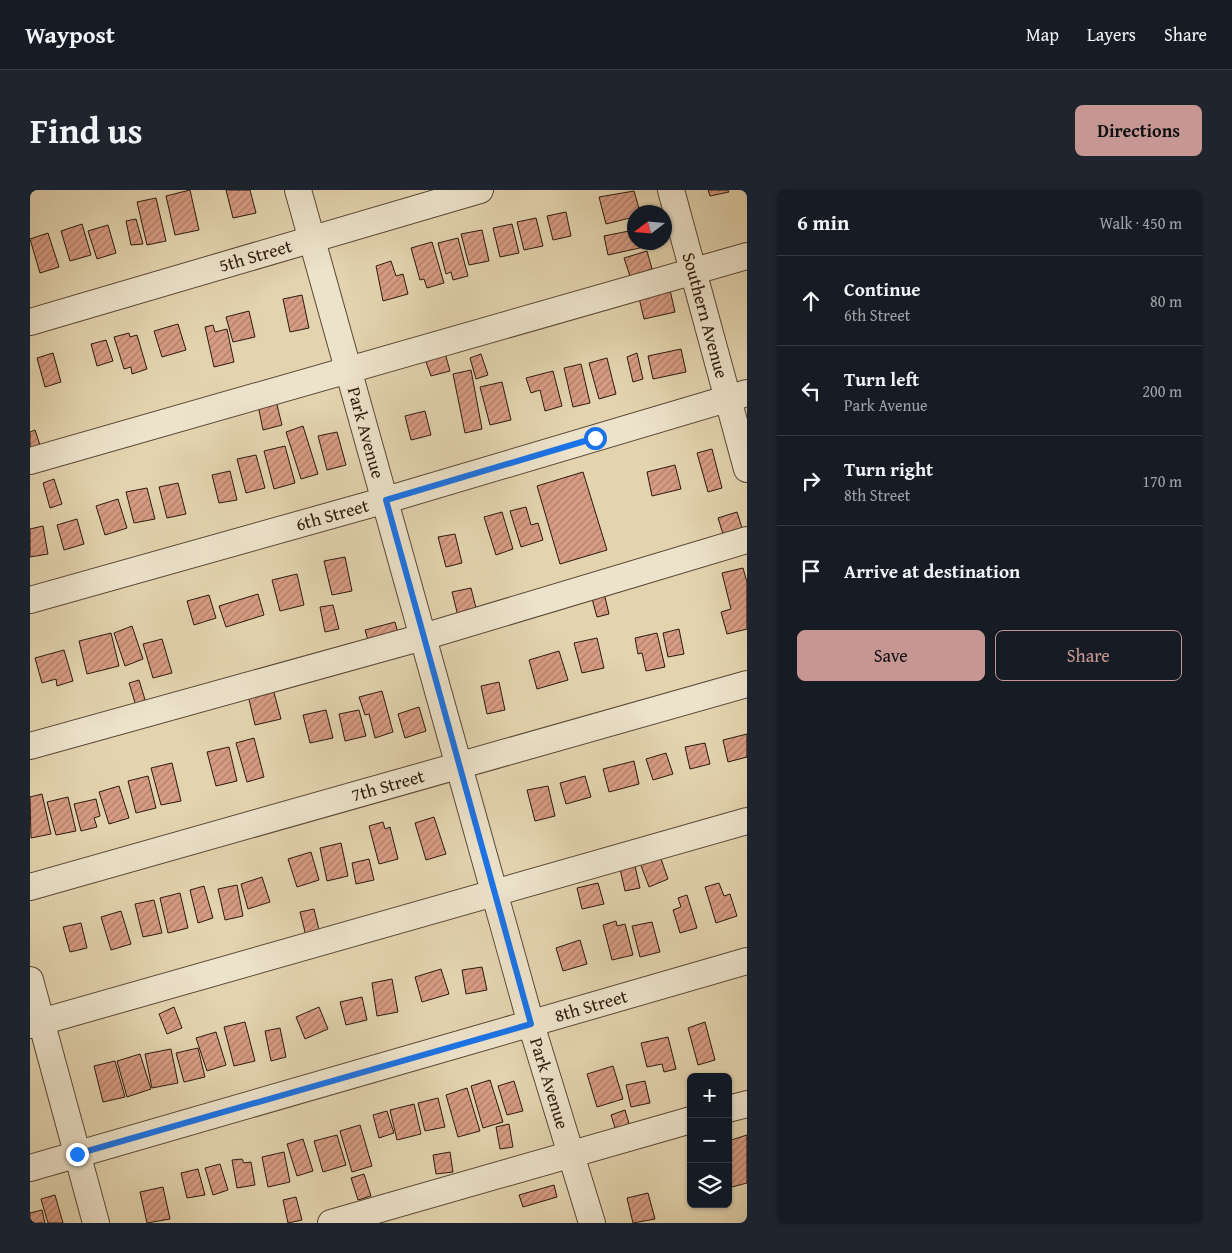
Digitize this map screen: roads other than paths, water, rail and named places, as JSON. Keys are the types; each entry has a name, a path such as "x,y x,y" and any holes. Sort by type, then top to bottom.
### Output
{"street":[{"name":"Park Avenue","path":"298,190 386,500 494,894 531,1024 592,1223"},
{"name":"5th Street","path":"30,322 480,190"},
{"name":"Southern Avenue","path":"671,190 693,272 737,396 747,469"},
{"path":"30,461 747,256"},
{"name":"6th Street","path":"30,600 386,500 737,396"},
{"path":"30,746 423,637 747,540"},
{"name":"7th Street","path":"30,887 747,684"},
{"path":"36,1024 747,821"},
{"name":"8th Street","path":"30,1168 747,961"},
{"path":"30,980 36,1024 77,1154 96,1223"},
{"path":"732,1108 747,1104"},
{"path":"331,1223 687,1121"}]}
